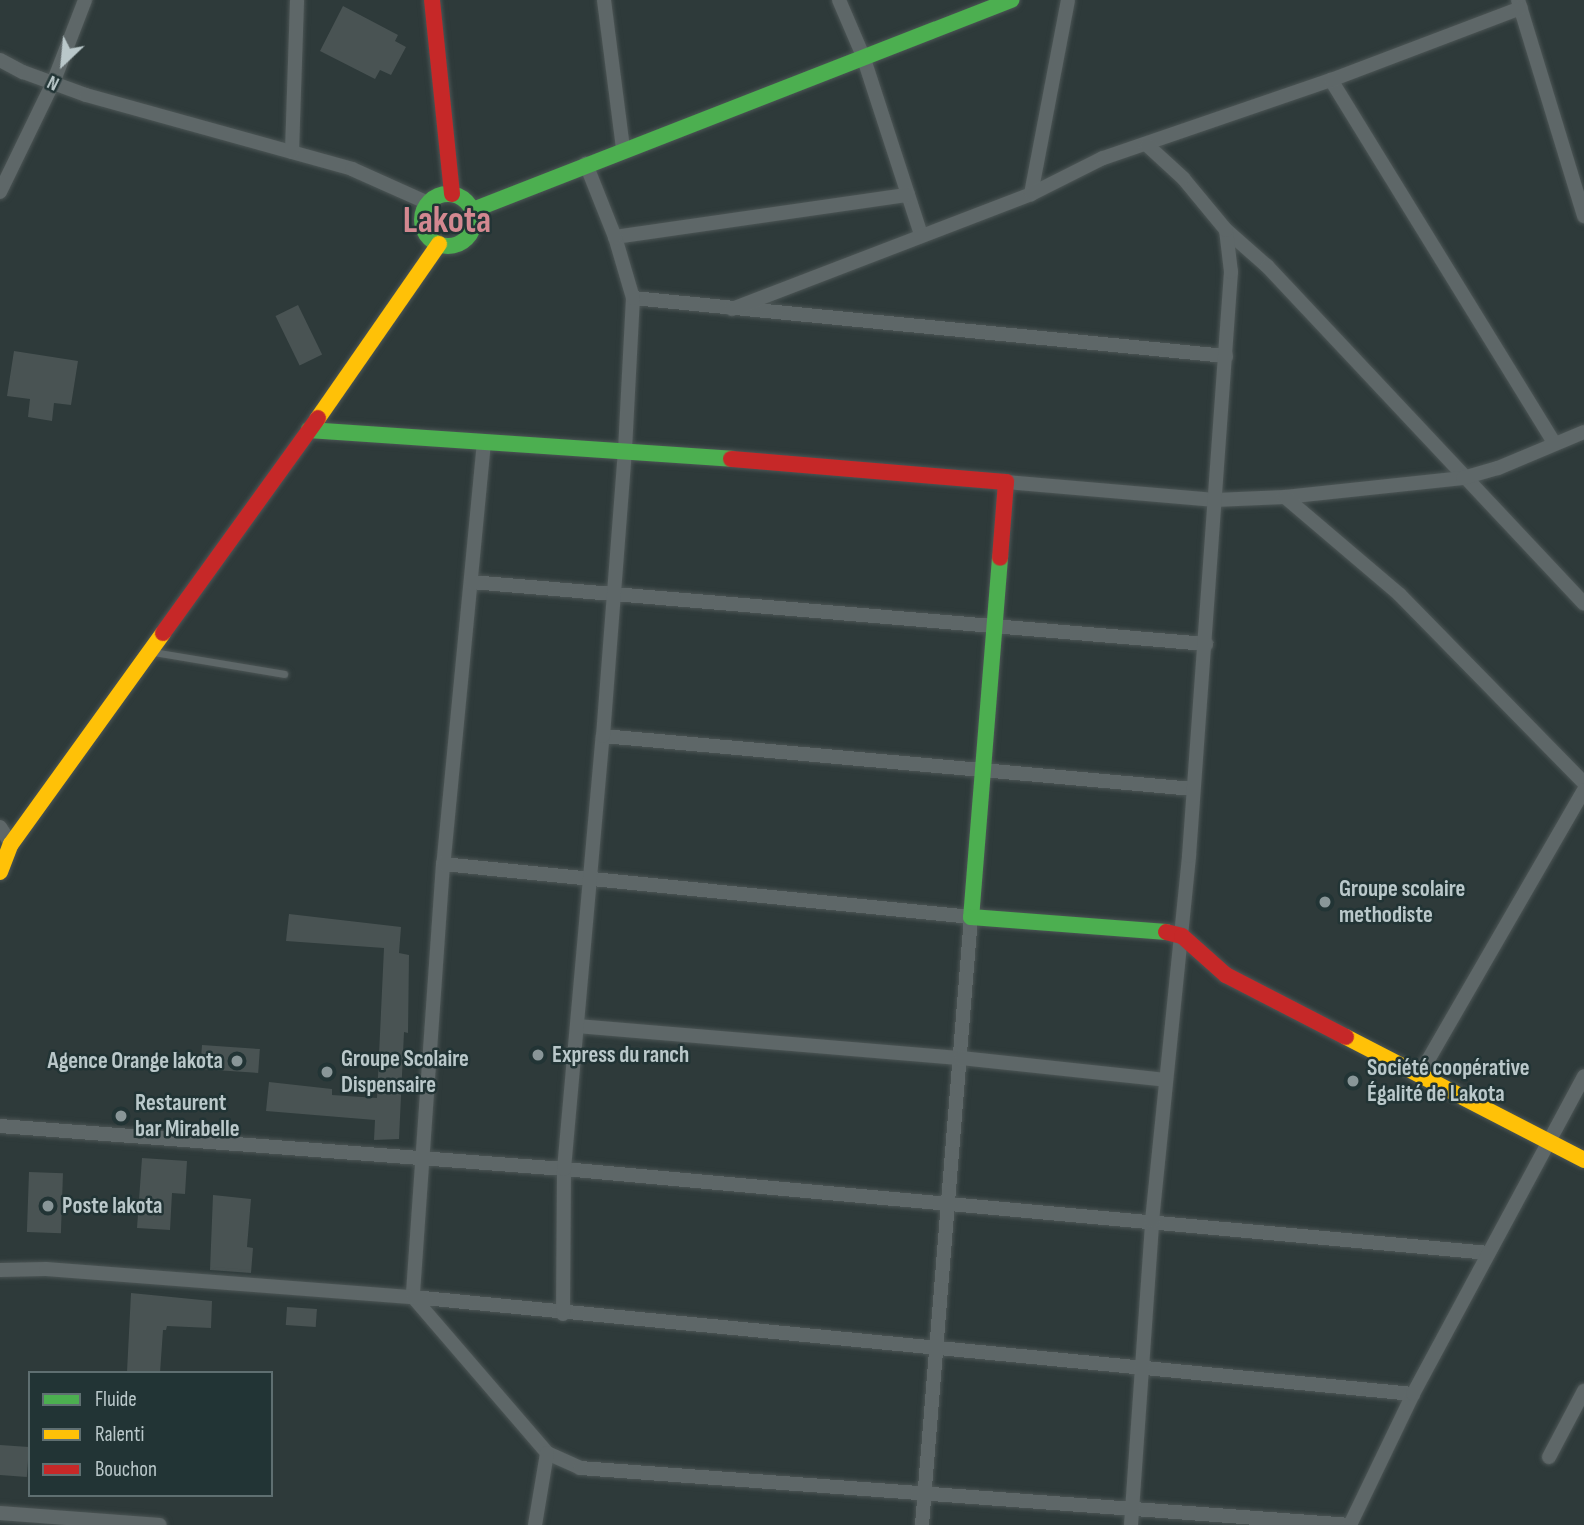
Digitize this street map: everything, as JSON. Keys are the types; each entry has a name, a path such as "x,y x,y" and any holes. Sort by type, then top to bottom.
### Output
{"street":[{"path":"0,192 53,83 85,0"},
{"path":"292,152 297,0"},
{"path":"432,0 452,194"},
{"path":"604,0 623,149"},
{"path":"839,0 863,56 921,234"},
{"path":"473,210 623,149 1011,0"},
{"path":"1031,194 1068,0"},
{"path":"732,309 921,234 1031,194 1103,158 1331,80 1519,4 1584,216"},
{"path":"0,60 53,83 352,169 428,203"},
{"path":"1331,80 1554,443"},
{"path":"1147,145 1183,178 1226,230 1267,266 1463,478 1584,603"},
{"path":"563,1314 564,1168 603,736 625,450 633,298 615,237 586,164"},
{"path":"452,194 460,197 473,210 474,225 467,238 454,246 439,244 424,229 422,215 428,203 439,195 452,194"},
{"path":"615,237 908,195"},
{"path":"1131,1525 1152,1221 1182,936 1206,644 1231,272 1226,230"},
{"path":"0,872 11,844 309,430 439,244"},
{"path":"633,298 1226,356"},
{"path":"309,430 625,450 1215,500 1284,497 1463,478 1498,468 1584,432"},
{"path":"484,442 443,864 413,1297 547,1453 580,1468 600,1471 1133,1507 1350,1525 1413,1394 1584,1076"},
{"path":"922,1525 950,1203 981,769 997,628 1006,482"},
{"path":"1284,497 1399,594 1584,783"},
{"path":"471,582 1206,644"},
{"path":"603,736 1193,789"},
{"path":"1420,1074 1584,790"},
{"path":"0,827 11,844"},
{"path":"443,864 971,916 1156,929 1182,936 1226,975 1584,1160"},
{"path":"578,1026 961,1058 1166,1080"},
{"path":"0,1126 564,1168 1488,1253"},
{"path":"0,1270 46,1269 413,1297 563,1314 937,1346 1413,1394"},
{"path":"1549,1457 1584,1391"},
{"path":"535,1525 547,1453"},
{"path":"0,1513 160,1525"}],"lane":[{"path":"149,651 284,674"}],"building":[{"path":"343,6 398,35 395,41 406,47 391,75 380,70 375,79 320,51"},
{"path":"298,305 322,354 300,365 276,316"},
{"path":"14,351 78,361 71,405 54,403 52,421 28,417 30,399 7,396"},
{"path":"289,914 401,927 399,953 409,955 408,1033 404,1032 399,1139 374,1140 375,1120 266,1111 269,1082 332,1089 332,1095 377,1098 384,948 286,941"},
{"path":"202,1045 260,1049 258,1073 200,1069"},
{"path":"142,1158 187,1161 185,1194 172,1193 170,1230 137,1228"},
{"path":"29,1172 63,1173 61,1233 27,1232"},
{"path":"213,1195 251,1199 247,1247 253,1248 251,1273 210,1270"},
{"path":"131,1293 212,1301 211,1328 167,1326 166,1330 163,1330 160,1371 127,1371"},
{"path":"287,1307 317,1309 316,1327 286,1325"},
{"path":"0,1445 28,1447 27,1477 0,1475"}],"traffic: fast":[{"path":"473,210 1011,0"},
{"path":"448,194 458,196 466,202 472,210 474,220 472,230 466,238 458,244 448,246 438,244 430,238 424,230 422,220 424,210 430,202 438,196 448,194"},
{"path":"309,430 731,459"},
{"path":"1000,558 971,917 1166,932"}],"traffic: slow":[{"path":"318,418 439,244"},
{"path":"0,872 11,844 163,633"},
{"path":"1346,1037 1584,1160"}],"traffic: jam":[{"path":"432,0 452,194"},
{"path":"163,633 318,418"},
{"path":"731,459 1006,482 1000,558"},
{"path":"1166,932 1182,936 1226,975 1346,1037"}],"place":[{"name":"Groupe scolaire methodiste","path":"1325,902"},
{"name":"Express du ranch","path":"538,1055"},
{"name":"Agence Orange lakota","path":"237,1061"},
{"name":"Groupe Scolaire Dispensaire","path":"327,1072"},
{"name":"Société coopérative Égalité de Lakota","path":"1353,1081"},
{"name":"Restaurent bar Mirabelle","path":"121,1116"},
{"name":"Poste lakota","path":"48,1206"}],"district":[{"name":"Lakota","path":"447,221"}]}
